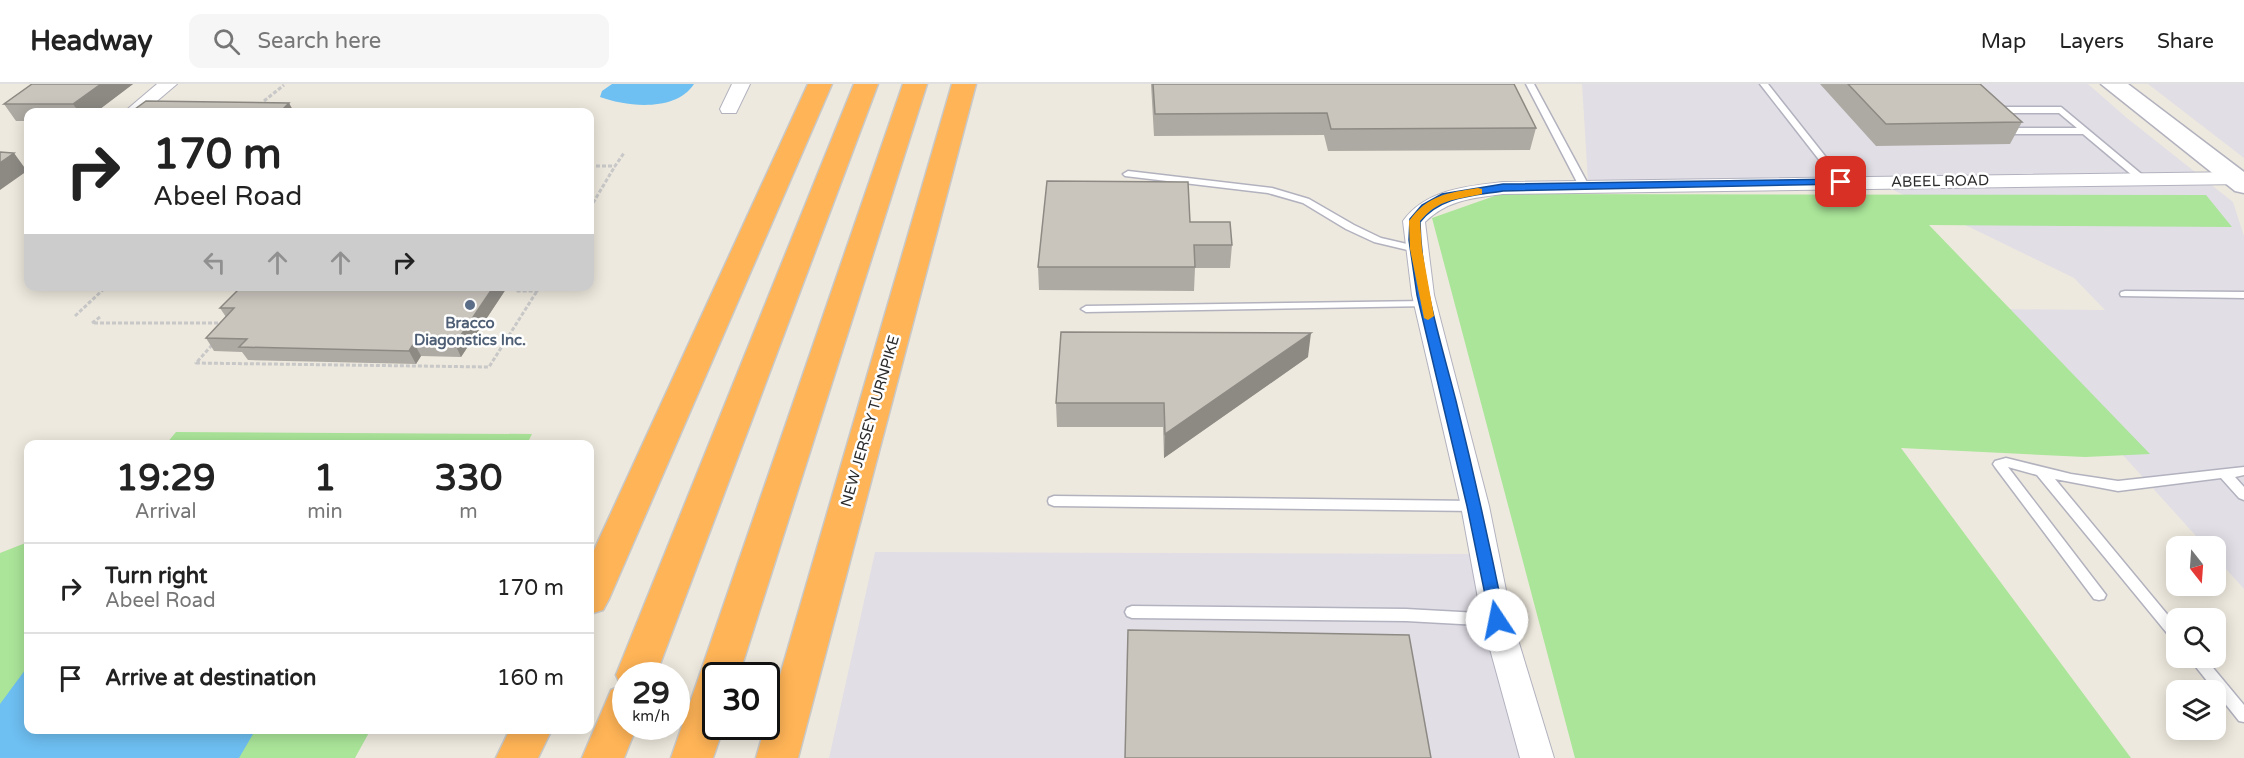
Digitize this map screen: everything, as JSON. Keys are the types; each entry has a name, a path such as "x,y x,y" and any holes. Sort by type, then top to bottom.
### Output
{"highway":[{"path":"594,589 820,84"},
{"path":"641,662 866,84"},
{"path":"723,662 915,84"},
{"name":"NEW JERSEY TURNPIKE","path":"777,758 964,84"},
{"path":"692,758 702,728"},
{"path":"518,758 529,734"},
{"path":"603,758 612,736"}],"main road":[{"path":"2113,84 2241,180"}],"street":[{"path":"138,108 168,84"},
{"path":"729,108 741,84"},
{"name":"ABEEL ROAD","path":"1537,758 1497,620 1475,506 1425,304 1414,221 1426,207 1446,197 1503,188 1841,182 2241,180"}],"lane":[{"path":"1530,84 1584,186"},
{"path":"1764,84 1841,182"},
{"path":"2086,131 2013,132 1992,110 2061,110 2086,131 2142,179"},
{"path":"1128,174 1269,190 1306,201 1350,227 1378,240 1416,249"},
{"path":"2125,294 2244,295"},
{"path":"1086,309 1425,304"},
{"path":"2099,595 2000,464 2006,462 2071,478 2118,486 2244,471"},
{"path":"2040,471 2166,622"},
{"path":"2224,473 2244,495"},
{"path":"1054,501 1475,506"},
{"path":"1132,612 1406,615 1497,620"},
{"path":"2204,668 2244,716"}],"path":[{"path":"264,101 284,85"},
{"path":"594,201 624,153"},
{"path":"594,166 615,166"},
{"path":"75,316 102,291"},
{"path":"516,291 537,291"},
{"path":"217,339 196,363 489,367 537,291"},
{"path":"100,317 92,323 231,323"}],"shaded area":[{"path":"1582,84 2088,84 2233,202 2244,236 2244,589 2226,569 2226,536 2196,536 1991,309 2105,310 2074,278 1877,182 1588,182"},
{"path":"2148,84 2244,84 2244,158"},
{"path":"875,552 1487,554 1537,758 829,758"}],"green space":[{"path":"1500,194 2206,195 2232,227 1929,225 2150,454 2085,457 1901,448 2131,758 1575,758 1432,218"},
{"path":"176,432 532,434 529,440 169,440"},
{"path":"24,544 24,734 368,734 355,758 0,758 0,553"}],"water":[{"path":"612,84 694,84 676,99 650,105 637,105 600,97 602,91"},
{"path":"24,671 24,734 253,734 239,758 0,758 0,704"}],"building":[{"path":"32,84 101,84 73,104 4,104"},
{"path":"1153,84 1514,84 1536,128 1331,129 1327,113 1155,114"},
{"path":"1848,84 1980,84 2022,122 1886,124"},
{"path":"146,101 289,103 284,108 136,108"},
{"path":"0,152 14,153 0,163"},
{"path":"1047,181 1188,182 1190,222 1230,222 1232,245 1194,245 1195,267 1038,267"},
{"path":"237,291 491,291 455,344 414,343 409,351 239,347 247,339 206,338 234,308 220,308"},
{"path":"1061,332 1311,333 1165,434 1164,403 1056,403"},
{"path":"1128,630 1409,635 1431,758 1125,758"}],"slow traffic":[{"path":"1428,316 1414,240 1414,221 1426,207 1446,197 1478,192"}],"place":[{"name":"Bracco Diagonstics Inc.","path":"470,305"}],"route":[{"path":"1497,620 1475,506 1423,295 1414,240 1414,221 1426,207 1446,197 1503,188 1841,182"}]}
